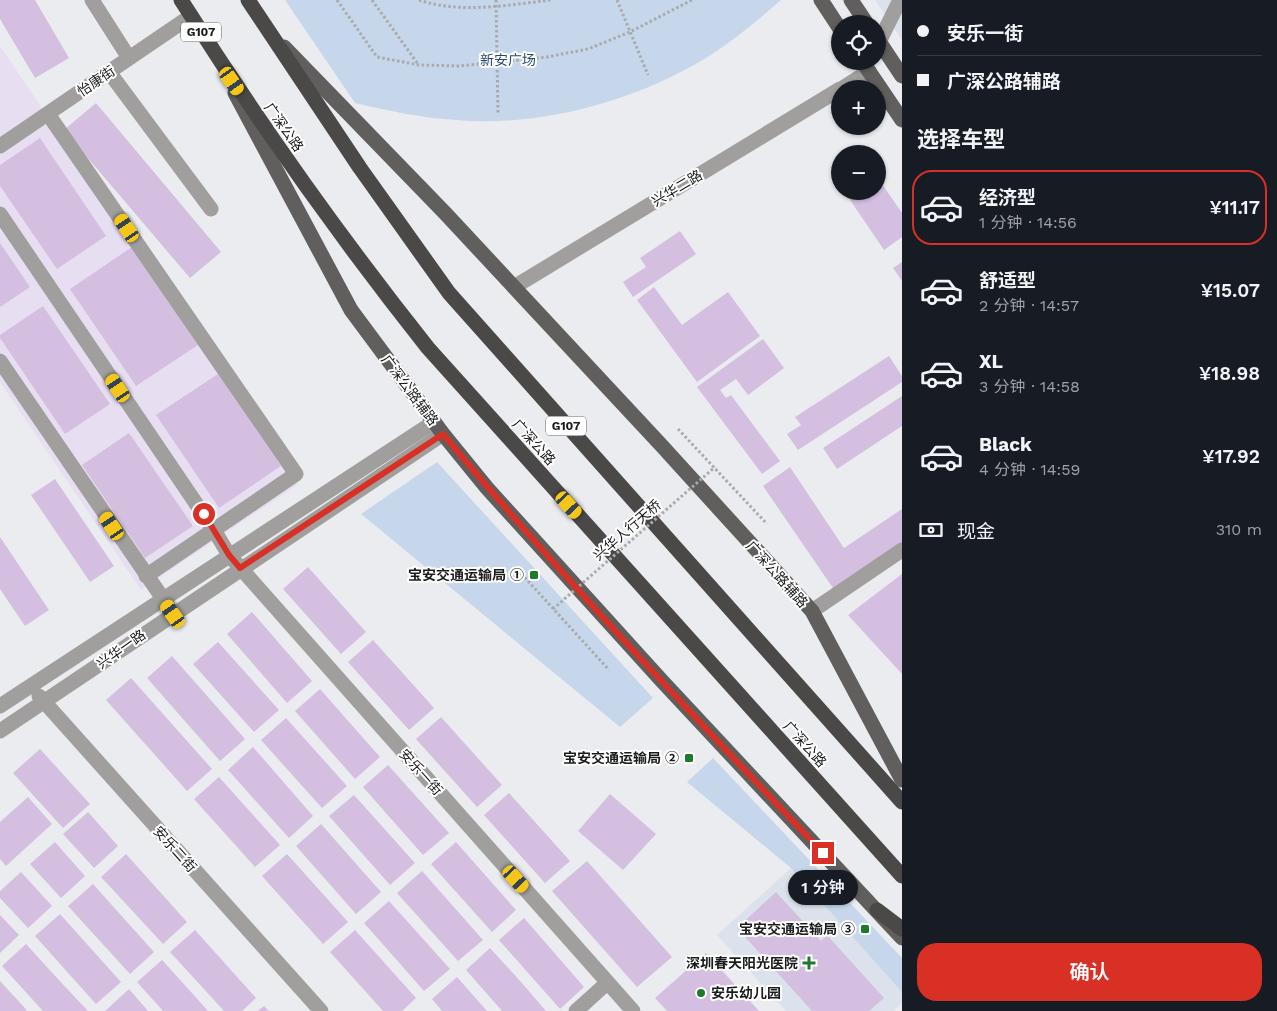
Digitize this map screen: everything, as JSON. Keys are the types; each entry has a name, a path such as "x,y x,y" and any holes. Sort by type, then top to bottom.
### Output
{"highway":[{"name":"广深公路","path":"181,0 221,65 357,259 428,348 902,876"},
{"name":"G107","path":"248,0 360,168 449,293 902,802"},
{"path":"877,910 902,929"}],"main road":[{"path":"820,0 831,16"},
{"path":"851,0 861,15"},
{"name":"广深公路辅路","path":"263,25 514,287 812,612 902,780"},
{"path":"886,53 902,76"},
{"name":"广深公路辅路","path":"221,65 321,258 351,310 438,428 487,488 662,681 902,938"},
{"path":"870,70 896,98 902,120"}],"street":[{"path":"92,0 129,58"},
{"path":"886,26 900,0"},
{"name":"怡康街","path":"0,146 191,16"},
{"name":"兴华二路","path":"850,80 861,70"},
{"path":"109,72 211,209"},
{"name":"兴华二路","path":"514,287 831,94"},
{"path":"48,114 296,474 146,576"},
{"name":"安乐一街","path":"0,214 229,555 633,1011"},
{"path":"0,361 173,614"},
{"name":"兴华一路","path":"0,706 229,555 438,428"},
{"name":"兴华一路","path":"0,731 240,568 438,428"},
{"path":"812,612 902,550"},
{"name":"安乐二街","path":"32,685 44,702 321,1011"},
{"path":"576,1011 607,982"}],"path":[{"path":"337,0 377,57 419,65 460,66 497,63 588,49 630,32 692,0"},
{"path":"372,0 419,65"},
{"path":"419,0 437,6 496,6 551,0"},
{"path":"496,0 498,113"},
{"path":"617,0 648,76"},
{"path":"678,429 768,524"},
{"name":"兴华人行天桥","path":"554,609 715,467"},
{"path":"518,570 609,670"}],"shaded area":[{"path":"875,0 902,0 902,40 886,15"},
{"path":"0,46 297,485 141,590 0,382"},
{"name":"深圳春天阳光医院","path":"791,868 902,991 902,1003 893,1011 786,1011 717,935"}],"green space":[{"name":"新安广场","path":"285,0 781,0 745,31 706,58 678,74 648,87 586,108 553,115 488,121 431,118 355,103"},
{"path":"437,462 653,698 620,727 361,514"},
{"path":"713,758 902,958 902,992 791,868 687,782"}],"building":[{"path":"0,0 35,0 69,58 35,78 0,19"},
{"path":"96,103 221,252 190,278 64,130"},
{"path":"40,138 106,236 57,269 0,186 0,165"},
{"path":"886,190 902,213 902,237 884,250 850,200 886,200"},
{"path":"680,231 696,254 633,297 623,282 646,267 640,258"},
{"path":"0,243 30,287 0,307"},
{"path":"132,247 198,345 136,386 70,289"},
{"path":"902,262 902,281 893,268"},
{"path":"654,287 682,325 728,292 760,336 697,382 637,300"},
{"path":"43,306 110,404 65,434 0,338 0,335"},
{"path":"763,339 784,368 748,395 736,379 720,390 726,398 731,395 780,461 762,474 697,387"},
{"path":"889,356 902,376 902,382 798,450 787,434 801,425 795,417"},
{"path":"218,374 281,466 219,508 156,415"},
{"path":"902,396 902,426 837,469 823,448"},
{"path":"129,433 193,526 145,558 82,465"},
{"path":"790,467 844,548 902,509 902,546 835,591 763,486"},
{"path":"55,479 114,566 90,582 31,495"},
{"path":"0,537 49,610 25,626 0,589"},
{"path":"308,567 366,632 341,654 283,589"},
{"path":"902,574 902,674 848,615"},
{"path":"252,612 312,681 287,703 227,634"},
{"path":"373,640 434,708 409,730 348,662"},
{"path":"218,642 279,710 254,732 193,664"},
{"path":"172,656 245,739 220,761 147,678"},
{"path":"131,678 212,769 187,791 106,700"},
{"path":"320,689 380,757 355,779 295,711"},
{"path":"441,717 502,785 477,807 416,739"},
{"path":"286,718 347,786 322,808 261,740"},
{"path":"253,747 313,816 289,838 228,770"},
{"path":"40,749 90,804 63,828 13,773"},
{"path":"388,765 449,833 423,855 363,787"},
{"path":"219,777 280,845 255,867 194,799"},
{"path":"509,793 570,861 545,883 484,815"},
{"path":"610,794 656,834 623,870 578,831"},
{"path":"354,795 415,863 390,885 329,816"},
{"path":"28,797 52,824 6,866 0,859 0,822"},
{"path":"88,812 118,846 94,868 63,834"},
{"path":"321,824 381,892 356,914 296,846"},
{"path":"55,842 85,876 61,898 30,864"},
{"path":"456,842 516,910 492,932 431,864"},
{"path":"126,854 187,922 163,944 101,877"},
{"path":"287,854 348,922 323,944 262,876"},
{"path":"587,861 672,957 637,987 552,891"},
{"path":"422,871 483,940 458,961 397,893"},
{"path":"21,872 52,906 28,928 0,898 0,891"},
{"path":"93,884 154,952 130,974 68,906"},
{"name":"深圳春天阳光医院","path":"776,892 821,941 827,935 884,998 869,1011 812,1011 737,928"},
{"path":"389,901 450,969 424,991 364,923"},
{"path":"60,914 121,982 96,1004 35,936"},
{"path":"0,915 19,935 0,953"},
{"path":"524,918 584,987 560,1009 499,940"},
{"path":"195,930 256,998 242,1011 224,1011 170,952"},
{"path":"355,930 416,998 402,1011 383,1011 330,952"},
{"path":"26,944 88,1011 43,1011 2,966"},
{"path":"490,948 546,1011 502,1011 466,970"},
{"path":"706,953 759,1011 667,1011 655,998"},
{"path":"162,960 208,1011 163,1011 137,982"},
{"path":"457,977 487,1011 442,1011 432,999"},
{"path":"0,981 24,1007 27,1011 0,1011"},
{"path":"129,989 148,1011 105,1011"},
{"path":"264,1006 269,1011 258,1011"}],"place":[{"name":"宝安交通运输局 ①","path":"534,575"},
{"name":"宝安交通运输局 ②","path":"689,758"},
{"name":"宝安交通运输局 ③","path":"865,929"},
{"name":"深圳春天阳光医院","path":"809,963"},
{"name":"安乐幼儿园","path":"701,993"}],"route":[{"path":"204,514 229,555 240,568 443,434 487,488 649,668 823,853"}]}
